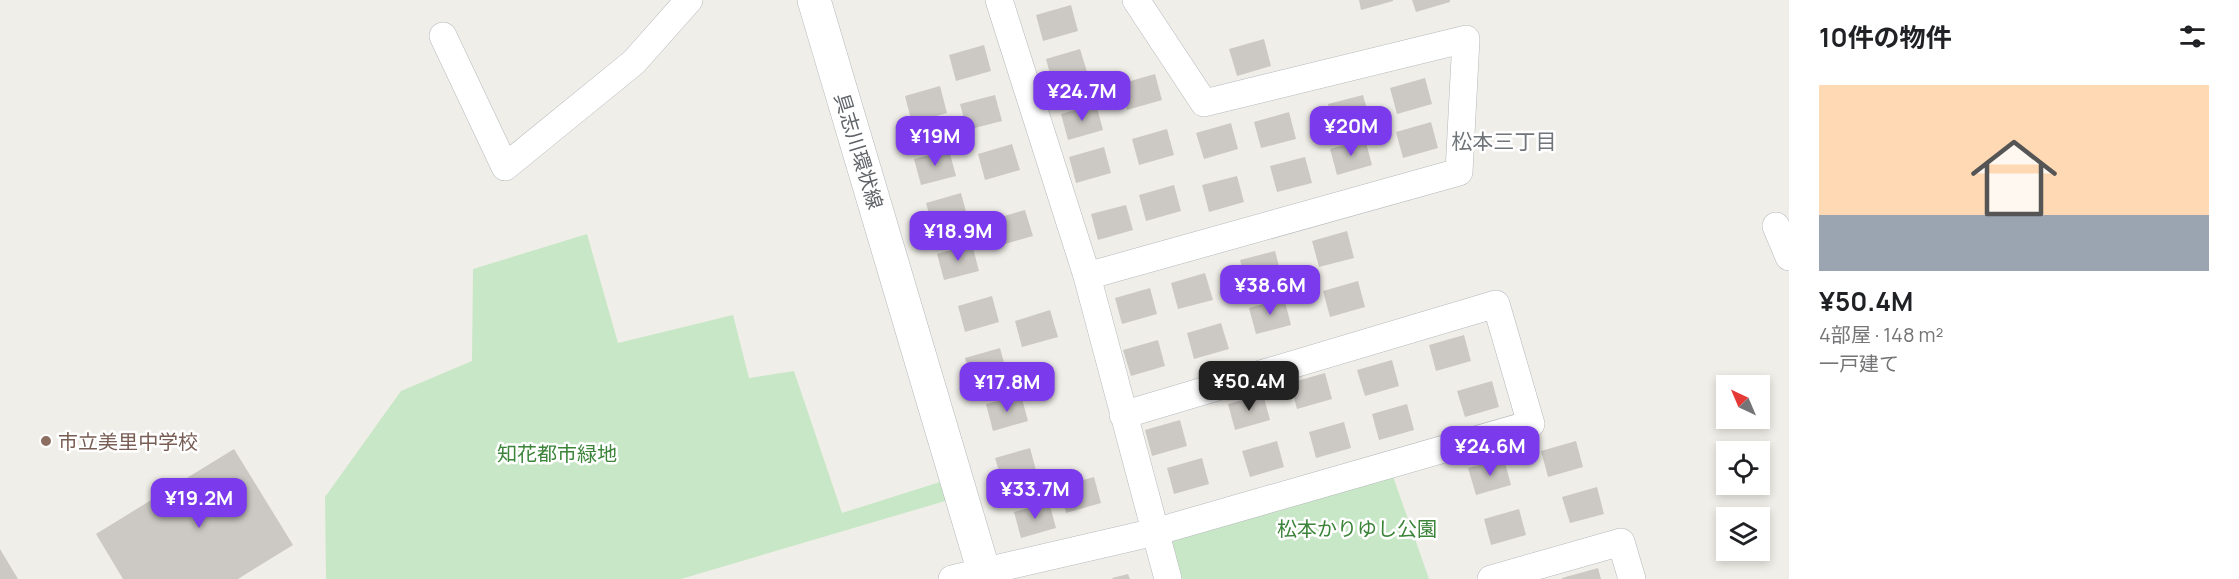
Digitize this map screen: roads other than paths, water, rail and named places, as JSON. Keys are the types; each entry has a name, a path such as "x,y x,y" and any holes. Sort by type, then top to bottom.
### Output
{"main road":[{"name":"具志川環状線","path":"814,0 985,574"}],"street":[{"path":"443,36 505,167 634,62 689,0"},
{"path":"999,0 1087,276 1168,579"},
{"path":"1087,276 1459,172 1466,39 1204,103 1136,0"},
{"path":"1776,226 1789,257"},
{"path":"952,579 985,574 1155,532 1531,424 1496,304 1123,415"},
{"path":"1491,579 1621,542 1632,579"}],"place":[{"name":"市立美里中学校","path":"46,441"}],"district":[{"name":"松本三丁目","path":"1504,141"}],"park label":[{"name":"知花都市緑地","path":"557,453"},
{"name":"松本かりゆし公園","path":"1357,528"}]}
